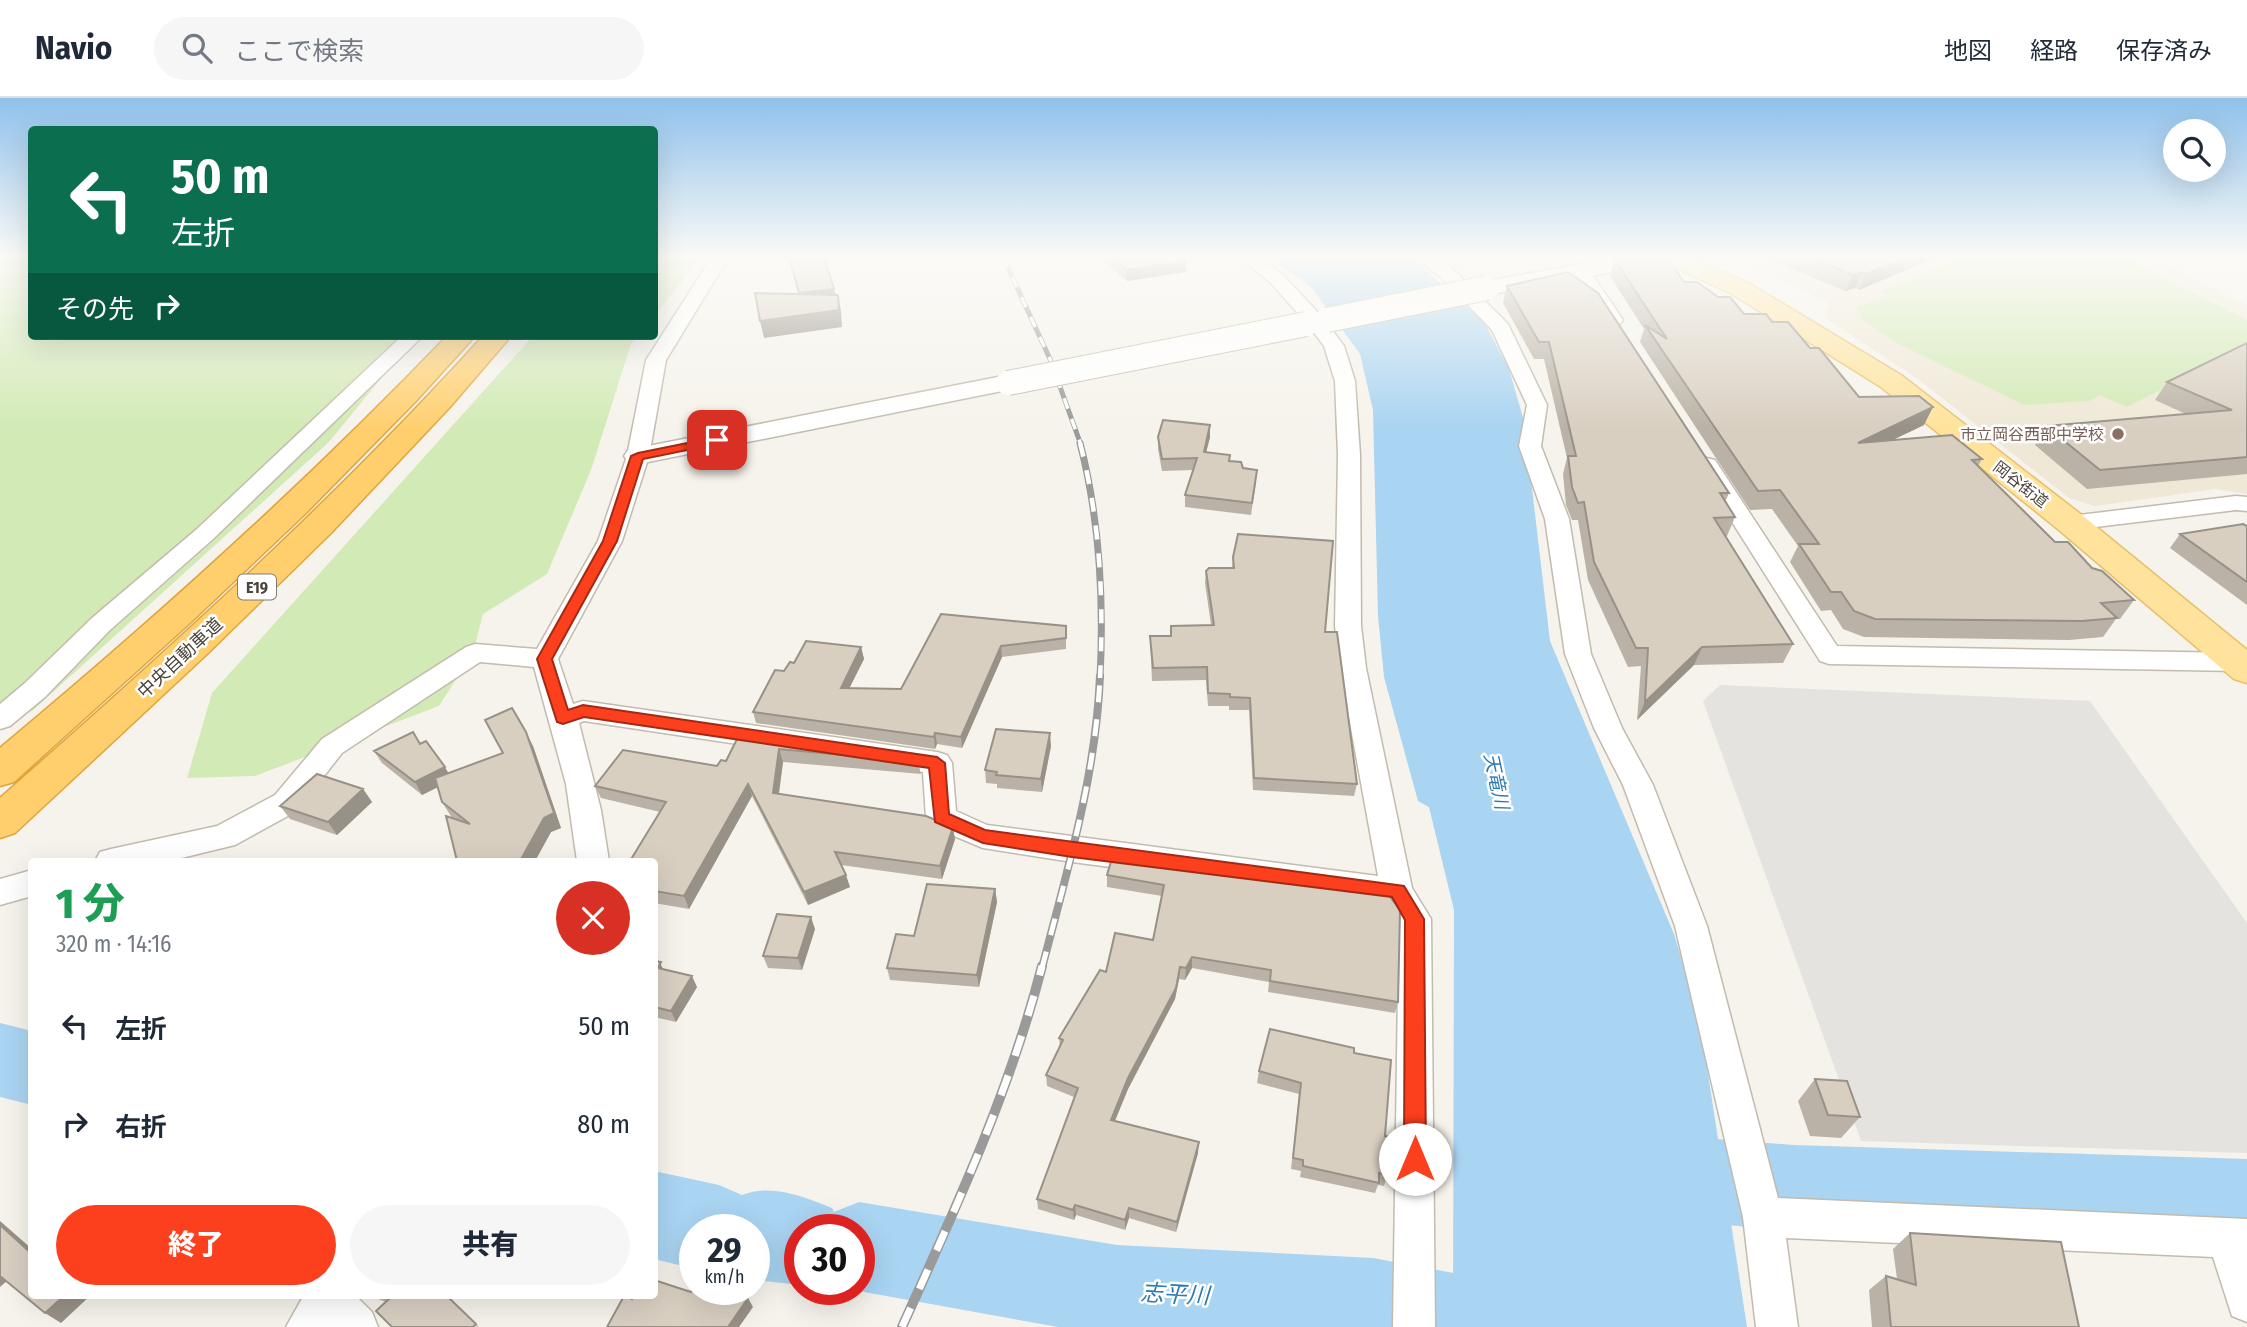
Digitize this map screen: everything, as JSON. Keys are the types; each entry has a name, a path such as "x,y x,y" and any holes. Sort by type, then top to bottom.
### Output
{"highway":[{"name":"中央自動車道","path":"0,771 229,570 353,451 458,340"},
{"name":"中央自動車道","path":"0,822 269,576 391,453 494,340"}],"main road":[{"name":"岡谷街道","path":"1782,314 1891,381 2071,523 2242,666"}],"street":[{"path":"593,858 591,829 545,659 610,541 638,456 656,360 683,314"},
{"path":"1309,314 1334,346 1345,381 1349,455 1348,626 1353,668 1397,891 1415,919 1414,1310"},
{"path":"638,456 1354,314"},
{"path":"1488,314 1501,328 1537,405 1530,446 1557,519 1578,654 1608,728 1638,785 1691,926 1763,1217 1777,1327"},
{"path":"1610,314 1627,341"},
{"path":"0,719 34,690 101,624 205,534 409,340"},
{"path":"1694,446 1829,655 2242,666"},
{"path":"2071,523 2247,504"},
{"path":"2207,507 2237,528"},
{"path":"126,858 224,838 286,803 331,746 475,653 545,659"},
{"path":"563,718 583,711 937,763 941,818 983,836 1072,850 1397,891"},
{"path":"0,892 28,884"},
{"path":"1763,1217 2238,1239 2247,1301"},
{"path":"307,1327 325,1299"},
{"path":"332,1299 357,1327"}],"shaded area":[{"name":"市立岡谷西部中学校","path":"1826,314 2247,314 2247,494 2215,489 2095,506 2069,498 1918,379 1825,318"},
{"path":"1720,685 2090,701 2247,923 2247,1153 1861,1141 1703,701"}],"green space":[{"path":"0,314 28,314 28,340 413,340 329,442 32,711 0,705"},
{"path":"1860,314 2236,314 2247,320 2247,346 2127,407 2100,395 2089,401 2024,405 1897,343 1863,320"},
{"path":"529,340 634,340 591,470 547,574 483,614 473,653 439,706 255,776 187,778 212,693"}],"water":[{"name":"天竜川","path":"1331,314 1475,314 1484,322 1509,369 1524,421 1550,641 1674,934 1700,1022 1747,1327 1453,1327 1454,910 1429,807 1418,801 1384,677 1378,616 1373,410 1360,354"}],"building":[{"path":"759,314 808,314 760,321"},
{"path":"1523,314 1612,314 1729,493 1720,493 1735,517 1714,518 1793,644 1702,647 1645,702 1648,648 1636,648 1594,562 1584,502 1578,503 1572,487 1568,456 1576,456 1549,342 1539,342"},
{"path":"1651,314 1766,314 1772,322 1788,322 1810,348 1819,348 1859,397 1919,396 1933,407 1858,443 1952,435 1982,459 1972,460 2055,542 2068,542 2092,568 2102,571 2134,600 2101,603 2117,618 2082,621 1875,619 1854,611 1841,592 1831,592 1799,544 1819,544 1780,490 1758,491 1645,325 1667,339"},
{"path":"2247,343 2247,457 2100,470 2046,426 2232,410 2167,382"},
{"path":"1163,420 1210,425 1204,452 1230,455 1229,461 1241,462 1243,468 1257,470 1252,503 1185,495 1197,458 1162,459 1158,437"},
{"path":"2243,524 2247,526 2247,582 2180,534"},
{"path":"1238,534 1333,541 1325,632 1337,632 1357,784 1254,778 1250,698 1208,693 1207,667 1153,668 1150,636 1171,636 1171,626 1214,625 1206,571 1209,568 1234,568 1233,557"},
{"path":"941,614 1066,626 1066,638 1001,646 961,737 935,733 934,737 753,712 775,670 784,671 790,662 794,663 806,641 861,647 841,688 901,689"},
{"path":"512,708 526,732 554,813 544,818 522,858 456,858 446,816 470,824 442,802 435,778 503,753 485,720"},
{"path":"996,729 1050,733 1041,779 996,775 997,772 985,770"},
{"path":"413,732 420,744 426,741 445,767 415,782 374,751"},
{"path":"739,735 918,762 779,749 773,793 926,816 953,827 940,866 835,852 846,875 804,892 748,784 684,896 658,892 658,858 632,858 666,802 595,786 623,750 717,766 721,760 726,761"},
{"path":"317,774 363,789 328,822 280,806"},
{"path":"1112,858 1388,894 1400,910 1398,1002 1270,981 1271,970 1192,957 1186,968 1180,967 1176,988 1128,1078 1111,1120 1199,1142 1177,1222 1129,1208 1125,1220 1075,1205 1073,1210 1037,1199 1078,1088 1046,1075 1063,1040 1059,1038 1100,970 1106,972 1115,933 1153,940 1164,885 1107,875"},
{"path":"927,884 995,889 977,975 887,968 896,934 914,936"},
{"path":"777,914 811,917 798,958 763,956"},
{"path":"658,968 692,976 671,1011 658,1008"},
{"path":"1270,1029 1354,1048 1354,1053 1391,1060 1385,1136 1391,1137 1387,1175 1379,1173 1379,1183 1303,1166 1303,1160 1293,1158 1301,1083 1259,1071"},
{"path":"1815,1079 1847,1081 1860,1117 1828,1115"},
{"path":"0,1225 28,1250 28,1299 61,1299 45,1313 0,1276"},
{"path":"1910,1233 2061,1242 2079,1327 1891,1327 1886,1276 1916,1285"},
{"path":"658,1281 679,1288 679,1305 743,1305 728,1327 607,1327 622,1299 658,1299"},
{"path":"389,1299 450,1299 476,1324 473,1327 392,1327 376,1311"}],"waterway":[{"name":"志平川","path":"0,1060 28,1067"},
{"path":"1638,1175 1794,1188 2247,1203"},
{"name":"志平川","path":"658,1216 679,1221"},
{"name":"志平川","path":"770,1237 784,1238"},
{"name":"志平川","path":"875,1250 1117,1291 1373,1305 1491,1327"}],"railway":[{"path":"1029,314 1050,359 1081,445"},
{"path":"1080,443 1092,501 1099,560 1100,678"},
{"path":"1042,968 1086,787 1093,750 1100,676"},
{"path":"902,1327 998,1104 1042,966"}],"place":[{"name":"市立岡谷西部中学校","path":"2118,434"}],"route":[{"path":"717,440 638,456 610,541 545,659 563,718 583,711 937,763 941,818 983,836 1072,850 1397,891 1415,919 1415,1159"}]}
